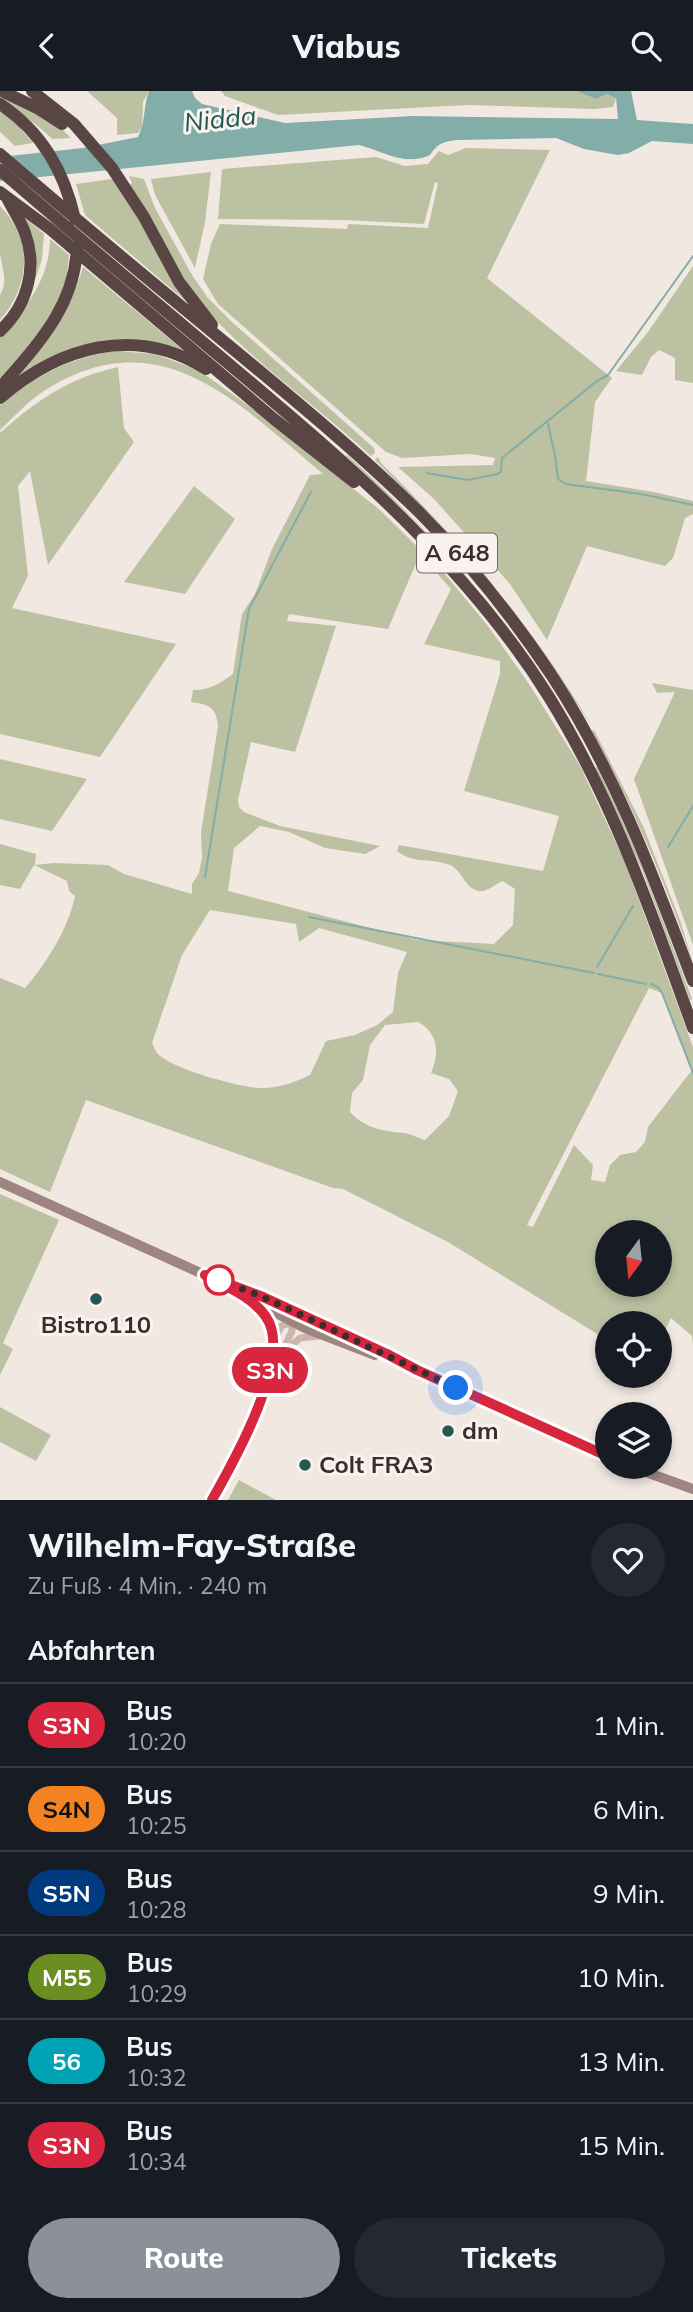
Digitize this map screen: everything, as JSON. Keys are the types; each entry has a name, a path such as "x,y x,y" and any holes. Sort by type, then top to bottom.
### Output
{"highway":[{"path":"2,91 70,126"},
{"path":"32,91 103,157 120,180 179,282 225,342"},
{"path":"0,104 25,123 46,147 64,179 76,224 77,239 73,277 61,311 52,326 0,388"},
{"name":"A 648","path":"0,154 337,436 422,515 468,566 513,621 571,708 629,815 656,878 693,981"},
{"name":"A 648","path":"0,170 325,445 425,539 495,620 575,740 624,844 693,1028"},
{"path":"0,331 23,300 30,273 26,234 3,195"},
{"name":"A 648","path":"3,195 50,229 274,419 425,539"},
{"name":"A 648","path":"0,398 26,377 66,356 93,348 133,345 171,352 192,361 274,419"}],"main road":[{"path":"0,1182 205,1275 286,1308 595,1451"},
{"path":"205,1275 292,1322 417,1370"},
{"path":"665,1479 693,1489"}],"street":[{"path":"255,1304 270,1323 274,1343"},
{"path":"212,1500 246,1435 292,1331 292,1322 286,1308"},
{"path":"268,1381 274,1343 281,1326 292,1322 312,1321"},
{"path":"279,1357 300,1338 328,1338"}],"green space":[{"path":"87,91 149,91 143,102 142,127 138,133 117,135 117,118"},
{"path":"221,91 576,91 596,99 607,94 616,98 613,107 595,109 467,105 278,115 225,96"},
{"path":"0,92 58,125 71,138 52,139 0,99"},
{"path":"0,111 21,126 33,143 15,146 0,132"},
{"path":"466,148 550,150 487,278 612,378 595,402 586,481 693,501 693,514 685,518 673,558 665,566 587,546 547,640 510,584 434,499 398,467 493,465 495,458 471,454 402,458 386,452 218,304 203,279 211,244 220,224 347,229 348,224 428,228 438,183 435,182 424,224 218,219 222,169 376,157 405,166 428,164 439,151 448,155"},
{"path":"211,172 205,222 195,268 155,195 151,179"},
{"path":"129,176 144,179 155,208 192,275 208,298 374,448 375,453 371,456 263,364 202,305 163,246 130,185 132,183"},
{"path":"112,179 194,308 85,215 76,184"},
{"path":"0,206 19,233 24,263 17,293 0,320 0,295 4,279 0,252"},
{"path":"20,214 44,234 42,259 32,289"},
{"path":"50,239 69,255 66,283 49,321 0,380 0,334 28,303 41,280"},
{"path":"693,266 693,383 675,380 675,358 659,350 651,357 642,375 616,371 648,332"},
{"path":"83,267 189,355 111,342 14,381 56,327"},
{"path":"116,351 155,354 200,371 253,409 380,510 444,573 488,626 529,684 579,764 625,862 693,1047 693,1346 692,1336 672,1319 672,1311 595,1311 595,1333 448,1242 343,1189 333,1188 86,1100 50,1192 0,1169 0,978 25,988 56,945 75,896 69,891 67,881 34,865 20,889 0,885 0,844 36,854 35,865 108,865 124,874 192,894 192,884 199,873 202,857 201,832 218,726 213,710 203,704 191,702 193,690 214,686 233,674 242,614 255,594 272,549 310,475 323,474 228,397 195,378 161,366 124,363 86,370 38,395 0,430 0,405 54,369 84,358","holes":["420,554 451,589 424,644 500,661 500,674 464,791 559,816 543,871 399,845 397,851 410,858 436,861 454,867 469,886 478,891 487,890 503,881 515,889 513,925 494,944 417,940 228,891 234,848 260,826 289,832 325,848 365,854 380,846 280,826 244,812 239,807 238,800 251,742 295,752 336,626 287,621 289,614 388,629","210,910 296,924 299,942 319,928 407,952 398,973 393,1012 377,1025 355,1035 326,1041 310,1075 275,1087 252,1087 223,1081 165,1059 156,1052 152,1043 182,955","649,988 662,993 692,1070 648,1127 645,1142 636,1152 620,1155 610,1165 605,1182 591,1180 593,1165 574,1145 533,1227 527,1225","418,1022 430,1032 435,1044 436,1058 431,1073 449,1079 458,1091 449,1116 425,1140 374,1128 350,1112 352,1093 363,1080 370,1045 385,1025"]},
{"path":"118,367 124,428 134,442 48,565 30,471 18,486 28,576 12,608 176,644 100,757 0,734 0,433 27,410 69,384"},
{"path":"346,456 376,482 409,515"},
{"path":"378,457 381,463 471,559 375,460"},
{"path":"194,486 235,519 185,594 124,582"},
{"path":"473,585 502,622 548,685 546,686"},
{"path":"521,620 569,689 591,725"},
{"path":"652,683 693,690 693,945 634,779 675,692 657,693"},
{"path":"594,730 643,826 680,920 693,963 647,845 592,731"},
{"path":"0,759 87,779 52,831 0,819"},
{"path":"597,767 648,882 692,999 690,1000 643,872 595,768"},
{"path":"0,1194 59,1220 3,1343 13,1349 0,1375"},
{"path":"0,1407 51,1435 36,1461 0,1442"},
{"path":"239,1480 276,1500 228,1500"}],"water":[{"name":"Nidda","path":"149,91 192,91 202,104 285,123 413,116 618,119 616,98 607,94 596,99 576,91 631,91 637,120 693,124 693,144 652,141 629,153 618,155 584,149 556,138 457,140 441,144 430,155 412,159 394,157 359,145 0,181 0,157 83,148 138,137"}],"waterway":[{"path":"427,473 467,480 498,474 501,471 502,458 608,375 693,256"},
{"path":"548,424 558,479 566,484 641,494 693,505"},
{"path":"205,877 249,609 311,492"},
{"path":"668,847 693,806"},
{"path":"597,967 633,906"},
{"path":"309,917 594,973"},
{"path":"598,974 646,984"},
{"path":"651,984 662,993 693,1073"}],"bus line":[{"name":"S3N","path":"212,1500 246,1435 268,1381 274,1343 270,1323 255,1304 205,1275 263,1297 595,1450"}],"place":[{"name":"Bistro110","path":"96,1299"},
{"name":"dm","path":"448,1431"},
{"name":"Colt FRA3","path":"305,1465"}],"route":[{"path":"219,1280 263,1297 456,1388"}]}
